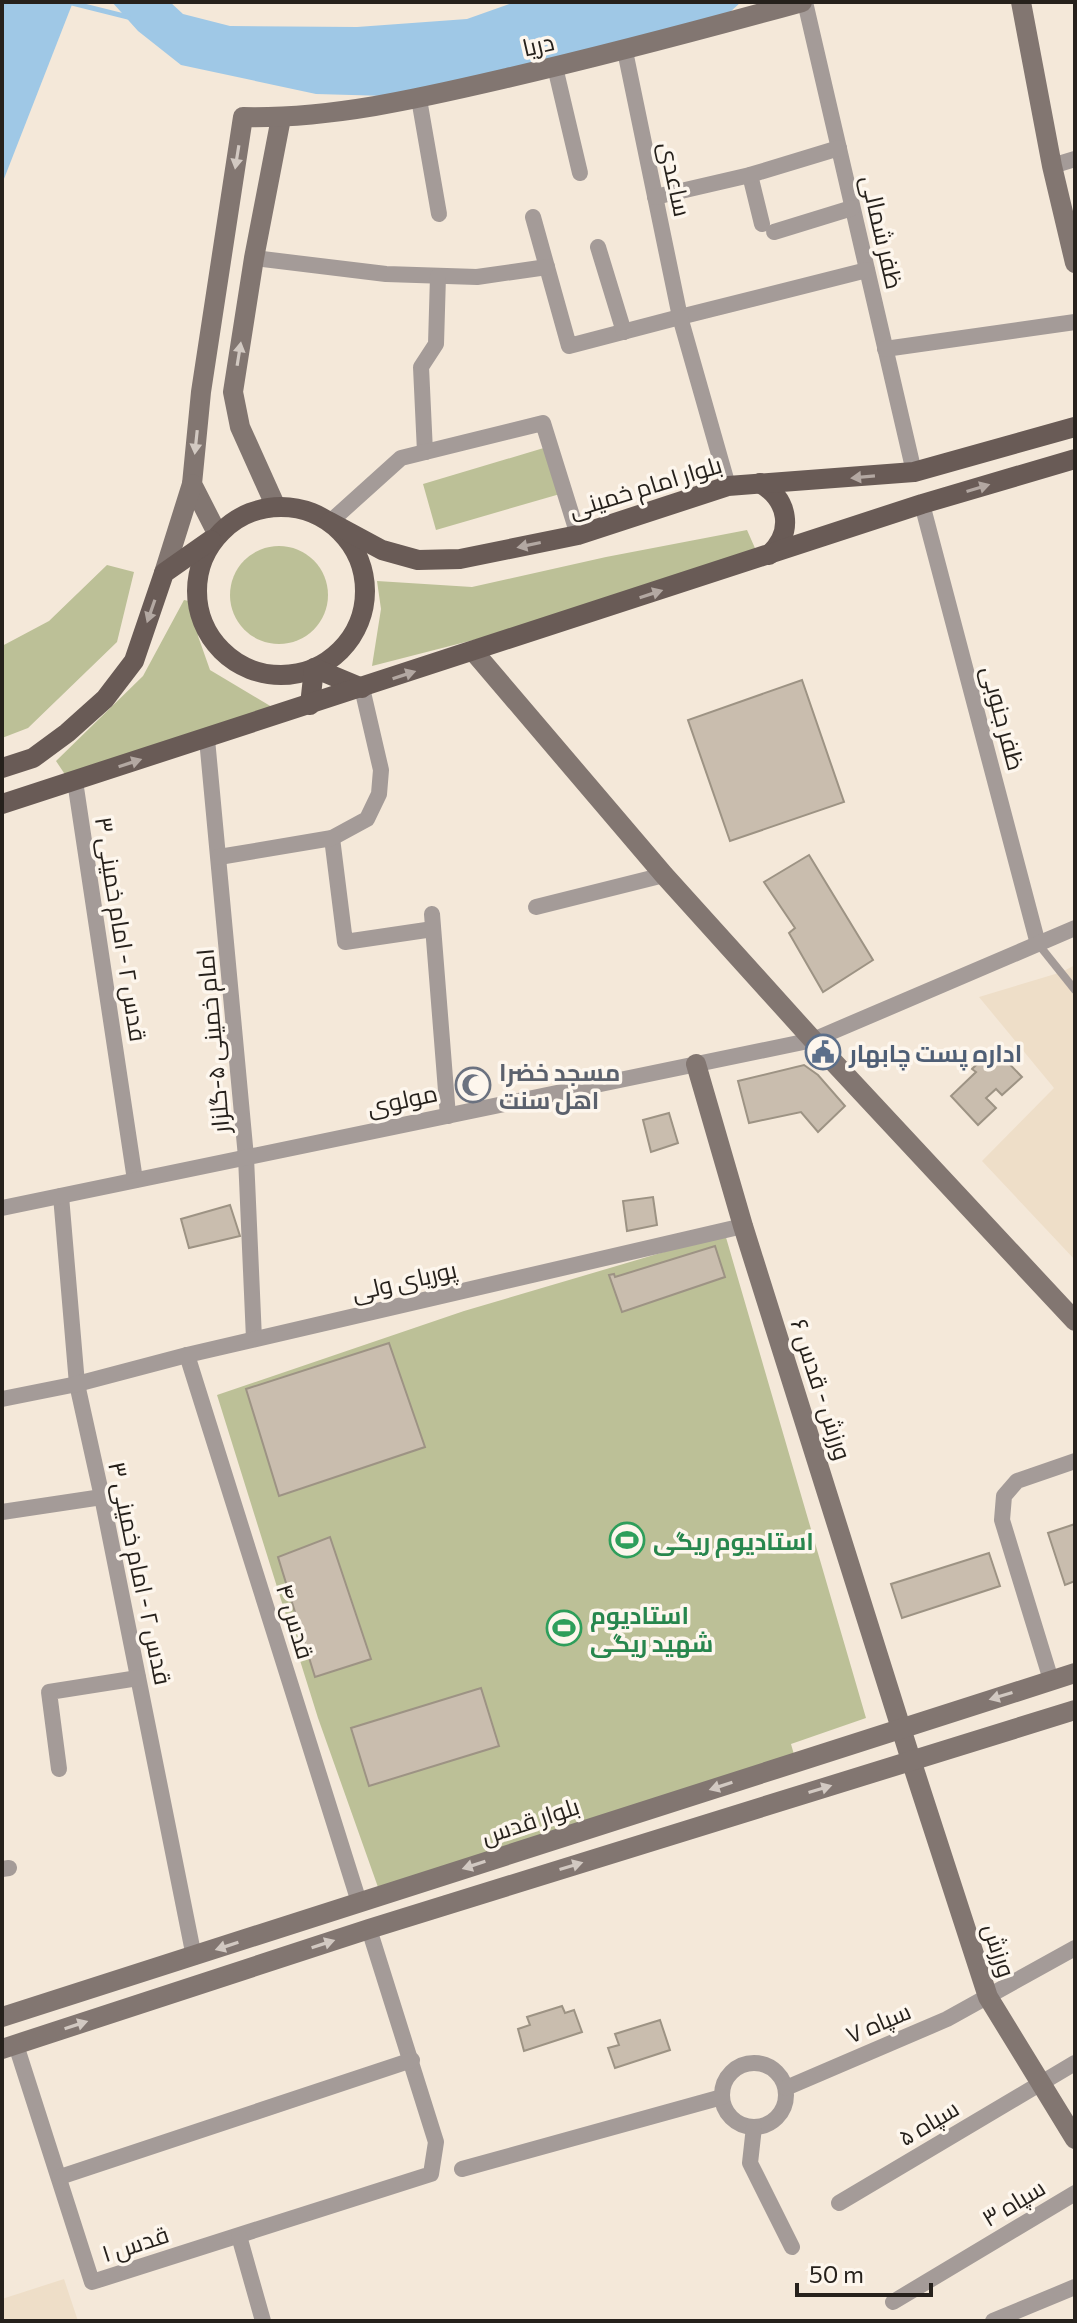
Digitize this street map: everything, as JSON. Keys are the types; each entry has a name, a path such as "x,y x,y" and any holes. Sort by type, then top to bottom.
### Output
{"main road":[{"name":"بلوار امام خمینی","path":"330,522 382,550 418,560 460,559 578,535 728,486 914,472 1075,427"},
{"path":"2,804 922,504 1075,459"},
{"path":"914,472 922,504"},
{"path":"760,483 777,495 786,514 785,533 769,555"},
{"path":"2,768 33,758 105,699 134,661 164,573 176,562 245,516 276,507 304,510 330,522 345,535 356,551 366,590 357,628 346,645 331,659 293,674 271,674 251,669 232,659 216,644 205,627 198,606 197,585 201,564 218,535"},
{"path":"314,668 362,688"},
{"path":"310,705 314,668"},
{"path":"33,758 45,791"}],"street":[{"name":"دریا","path":"201,392 243,117 281,118 419,99 625,51 804,2"},
{"name":"ظفر شمالی","path":"804,2 914,472"},
{"path":"1021,2 1052,166 1075,263"},
{"name":"ساعدی","path":"625,51 680,317 728,486"},
{"path":"555,67 580,173"},
{"path":"419,99 439,214"},
{"path":"276,507 240,427 233,392 254,258 281,118"},
{"path":"655,197 750,175 839,148"},
{"path":"1052,166 1075,159"},
{"path":"750,175 768,228 852,208"},
{"path":"533,217 569,346 867,270"},
{"path":"598,247 624,332"},
{"path":"254,258 386,274 438,276 477,277 547,267"},
{"path":"425,452 421,367 436,344 438,276"},
{"path":"885,349 1075,322"},
{"path":"201,392 207,401 214,404 233,392"},
{"path":"164,573 192,484 201,392"},
{"path":"330,522 401,458 543,423 578,535"},
{"path":"192,484 218,535"},
{"name":"ظفر جنوبی","path":"922,504 1038,944"},
{"path":"474,652 664,875 1075,1321"},
{"path":"219,857 332,838 367,819 379,794 381,770 362,688"},
{"name":"امام خمینی ۵-گلزار","path":"207,739 246,1157 254,1339"},
{"name":"قدس ۲ - امام خمینی ۳","path":"75,781 135,1180"},
{"path":"332,838 345,942 433,922 448,1116"},
{"path":"536,907 664,875"},
{"name":"مولوی","path":"2,1208 813,1040 1075,928"},
{"name":"ورزش - قدس ۶","path":"696,1064 743,1226 911,1760"},
{"name":"قدس ۲ - امام خمینی ۳","path":"61,1196 77,1384 194,1957"},
{"name":"پوریای ولی","path":"2,1399 77,1384 254,1339 743,1226"},
{"name":"قدس ۴","path":"187,1355 359,1902"},
{"path":"1051,1680 1002,1520 1004,1496 1017,1481 1075,1461"},
{"path":"2,1512 102,1497"},
{"name":"بلوار قدس","path":"2,2017 1075,1673"},
{"path":"59,1769 49,1692 138,1678"},
{"path":"9,2047 369,1929 1075,1710"},
{"name":"ورزش","path":"911,1760 988,1997 1075,2139"},
{"path":"60,2177 412,2060 359,1902"},
{"name":"سپاه ۷","path":"786,2088 947,2019 1075,1948"},
{"name":"قدس ۱","path":"9,2047 60,2177 92,2282 431,2174 436,2142 412,2060"},
{"path":"749,2063 759,2063 776,2071 786,2088 780,2115 763,2126 746,2126 732,2119 723,2105 723,2088 732,2071 749,2063"},
{"name":"سپاه ۵","path":"839,2203 1075,2063"},
{"path":"462,2169 722,2097"},
{"path":"754,2127 750,2163 792,2247"},
{"name":"سپاه ۳","path":"893,2302 1075,2193"},
{"path":"239,2236 263,2321"},
{"path":"993,2321 1075,2287"}],"lane":[{"path":"1038,944 1075,990"}],"shaded area":[{"path":"1075,965 1075,1260 982,1161 1054,1088 979,997 1062,972"},
{"path":"64,2279 78,2321 2,2321 2,2299"}],"green space":[{"path":"547,447 560,494 436,530 423,484"},
{"path":"747,530 758,555 489,636 372,666 381,609 377,581 472,587"},
{"path":"279,546 298,550 313,561 324,576 328,595 324,614 313,629 298,640 279,644 260,640 245,629 234,614 230,595 234,576 245,561 260,550"},
{"path":"107,565 134,572 117,642 28,728 2,738 2,646 49,621"},
{"path":"184,600 193,602 198,636 210,670 272,707 66,776 56,761 143,676"},
{"name":"استادیوم شهید ریگی","path":"725,1234 866,1718 791,1744 795,1758 379,1890 318,1718 217,1395 464,1311"}],"water":[{"path":"2,2 73,2 2,184"},
{"path":"112,2 170,2 183,14 230,26 357,27 467,19 515,2 741,2 717,24 387,96 316,94 181,65 138,31"}],"building":[{"path":"802,680 844,802 730,841 688,720"},
{"path":"809,855 873,960 823,992 789,933 795,928 764,882"},
{"path":"994,1048 1022,1077 1002,1095 996,1089 986,1098 996,1108 978,1125 951,1096 976,1072 972,1069"},
{"path":"804,1065 818,1075 845,1106 818,1132 801,1112 749,1123 738,1081"},
{"path":"669,1113 678,1143 651,1152 643,1120"},
{"path":"653,1197 657,1225 627,1231 623,1201"},
{"path":"230,1205 240,1236 189,1248 181,1219"},
{"path":"715,1246 725,1277 622,1312 609,1275 614,1274 615,1277"},
{"path":"389,1343 425,1447 279,1496 246,1389"},
{"path":"1075,1524 1075,1581 1065,1585 1048,1533"},
{"path":"330,1537 371,1659 315,1677 278,1557"},
{"path":"989,1553 1000,1586 902,1618 891,1584"},
{"path":"481,1688 499,1746 369,1786 351,1728"},
{"path":"562,2006 565,2013 574,2010 582,2032 524,2051 518,2029 530,2025 527,2017"},
{"path":"660,2020 670,2050 615,2068 608,2048 619,2045 615,2034"}],"waterway":[{"path":"68,2 128,17"}],"place":[{"name":"اداره پست چابهار","path":"823,1052"},
{"name":"مسجد خضرا اهل سنت","path":"473,1085"},
{"name":"استادیوم ریگی","path":"627,1540"},
{"name":"استادیوم شهید ریگی","path":"564,1628"}]}
